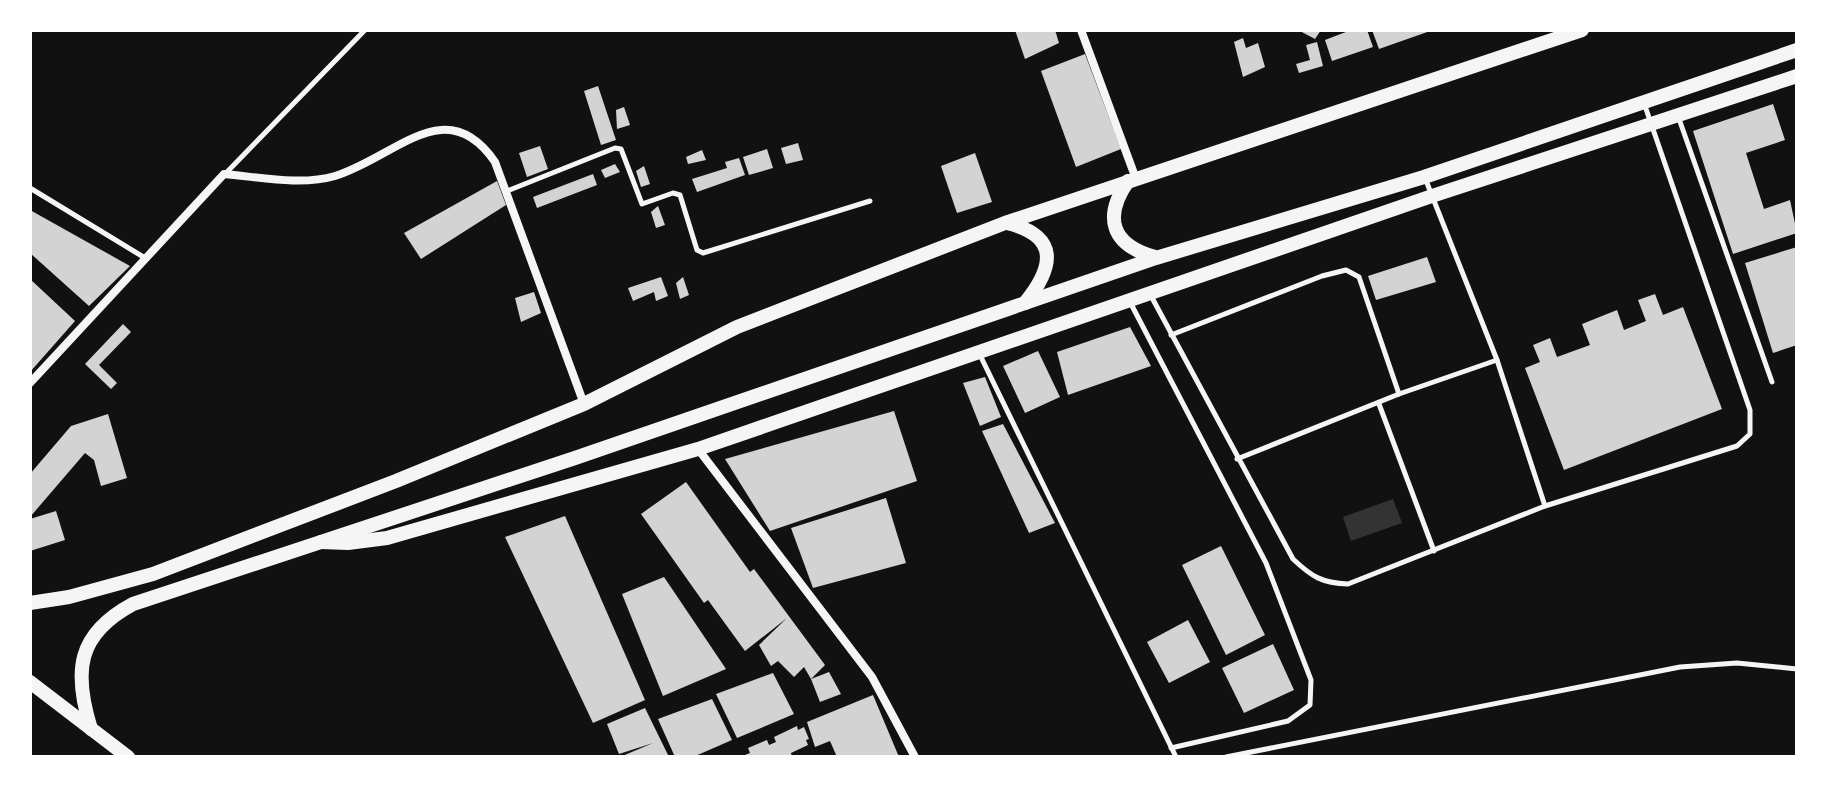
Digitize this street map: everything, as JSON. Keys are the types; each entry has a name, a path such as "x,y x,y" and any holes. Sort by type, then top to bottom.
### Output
{"main road":[{"path":"30,603 69,597 153,574 584,404 737,327 1005,223 1565,33 1582,30"},
{"path":"91,729 81,697 84,654 91,637 109,617 160,593 590,453 1156,258 1424,177 1797,50"},
{"path":"317,542 348,543 387,538 698,449 1432,196 1797,76"},
{"path":"1132,180 1115,201 1113,220 1125,243 1138,253 1156,258"},
{"path":"1005,223 1036,233 1045,244 1048,264 1040,284 1025,304"},
{"path":"30,682 128,757"}],"street":[{"path":"1081,30 1132,180"},
{"path":"30,383 224,174 310,180 335,176 444,126 465,131 480,140 495,162 584,404"},
{"path":"698,449 872,677 915,757"}],"lane":[{"path":"224,174 365,30"},
{"path":"1149,294 1293,559 1312,577 1325,583 1348,584 1545,506 1737,446 1750,434 1750,410 1643,100"},
{"path":"1678,115 1772,382"},
{"path":"507,191 615,148 621,149 639,202 645,204 673,193 680,195 697,250 703,253 870,201"},
{"path":"1424,177 1497,360 1545,506"},
{"path":"30,188 146,258"},
{"path":"1171,335 1322,276 1346,270 1359,277 1399,394"},
{"path":"1129,301 1266,563 1311,680 1310,705 1288,721 1171,748"},
{"path":"979,352 1176,757"},
{"path":"1237,459 1399,394 1497,360"},
{"path":"1379,404 1434,551"},
{"path":"1226,757 1680,667 1751,663 1797,669"}],"shaded area":[{"path":"1393,499 1402,523 1351,541 1343,517"}],"building":[{"path":"1015,30 1055,30 1059,43 1025,59"},
{"path":"1298,30 1321,30 1315,39"},
{"path":"1351,30 1367,30 1373,47 1332,61 1325,40"},
{"path":"1372,30 1433,30 1379,49"},
{"path":"1243,38 1246,48 1258,43 1265,67 1243,77 1234,42"},
{"path":"1317,42 1323,66 1299,73 1296,64 1310,60 1306,45"},
{"path":"1085,54 1121,149 1076,167 1041,71"},
{"path":"598,86 616,140 601,145 584,91"},
{"path":"1773,104 1785,140 1746,153 1764,209 1790,200 1797,233 1733,254 1693,131"},
{"path":"624,107 630,125 617,129 616,110"},
{"path":"798,143 803,160 786,164 781,148"},
{"path":"540,146 548,169 527,177 519,153"},
{"path":"767,149 773,168 749,175 743,157"},
{"path":"702,150 706,160 688,164 686,157"},
{"path":"975,153 992,202 957,213 941,166"},
{"path":"739,158 745,175 697,192 692,179 727,168 725,162"},
{"path":"615,164 620,172 605,178 601,170"},
{"path":"644,166 650,184 641,187 636,171"},
{"path":"593,174 597,185 537,208 533,197"},
{"path":"497,181 506,205 421,259 404,233"},
{"path":"658,206 665,225 656,228 651,212"},
{"path":"30,210 130,266 89,306 30,253"},
{"path":"1797,247 1797,345 1773,353 1745,263"},
{"path":"1427,257 1436,282 1376,300 1368,276"},
{"path":"661,277 668,296 656,301 654,292 633,301 628,288"},
{"path":"683,277 689,295 680,299 676,283"},
{"path":"30,279 75,321 30,372"},
{"path":"534,292 541,313 521,322 515,298"},
{"path":"1655,294 1663,315 1683,307 1722,409 1564,470 1525,368 1540,362 1533,345 1550,338 1557,357 1590,345 1582,324 1617,310 1624,330 1646,321 1638,300"},
{"path":"123,324 131,332 99,365 117,383 111,389 85,364"},
{"path":"1130,327 1151,366 1068,395 1057,352"},
{"path":"1038,351 1060,397 1025,413 1003,366"},
{"path":"985,377 1001,417 980,426 963,383"},
{"path":"894,411 917,481 770,531 725,459"},
{"path":"108,414 127,478 101,486 94,460 85,453 30,517 30,474 71,426"},
{"path":"1003,424 1055,523 1029,533 982,431"},
{"path":"686,482 750,572 754,569 825,665 811,679 804,667 794,677 778,661 771,666 759,645 787,618 745,651 708,600 704,603 641,514"},
{"path":"886,498 906,563 813,588 791,528"},
{"path":"56,511 65,540 30,551 30,519"},
{"path":"565,516 645,700 593,723 505,537"},
{"path":"1221,546 1265,635 1226,655 1182,565"},
{"path":"664,577 726,669 663,696 622,594"},
{"path":"1188,620 1210,662 1169,683 1147,642"},
{"path":"1273,644 1294,690 1244,713 1222,668"},
{"path":"829,672 841,694 820,702 811,679"},
{"path":"773,673 794,714 737,738 716,694"},
{"path":"873,695 899,757 837,757 830,741 815,747 807,722"},
{"path":"712,699 732,740 693,757 675,757 658,719"},
{"path":"645,708 669,757 620,757 653,743 619,754 607,724"},
{"path":"797,726 798,730 804,727 809,739 806,740 808,745 791,753 792,757 740,757 750,753 748,748 767,740 769,745 776,742 774,737"}]}
